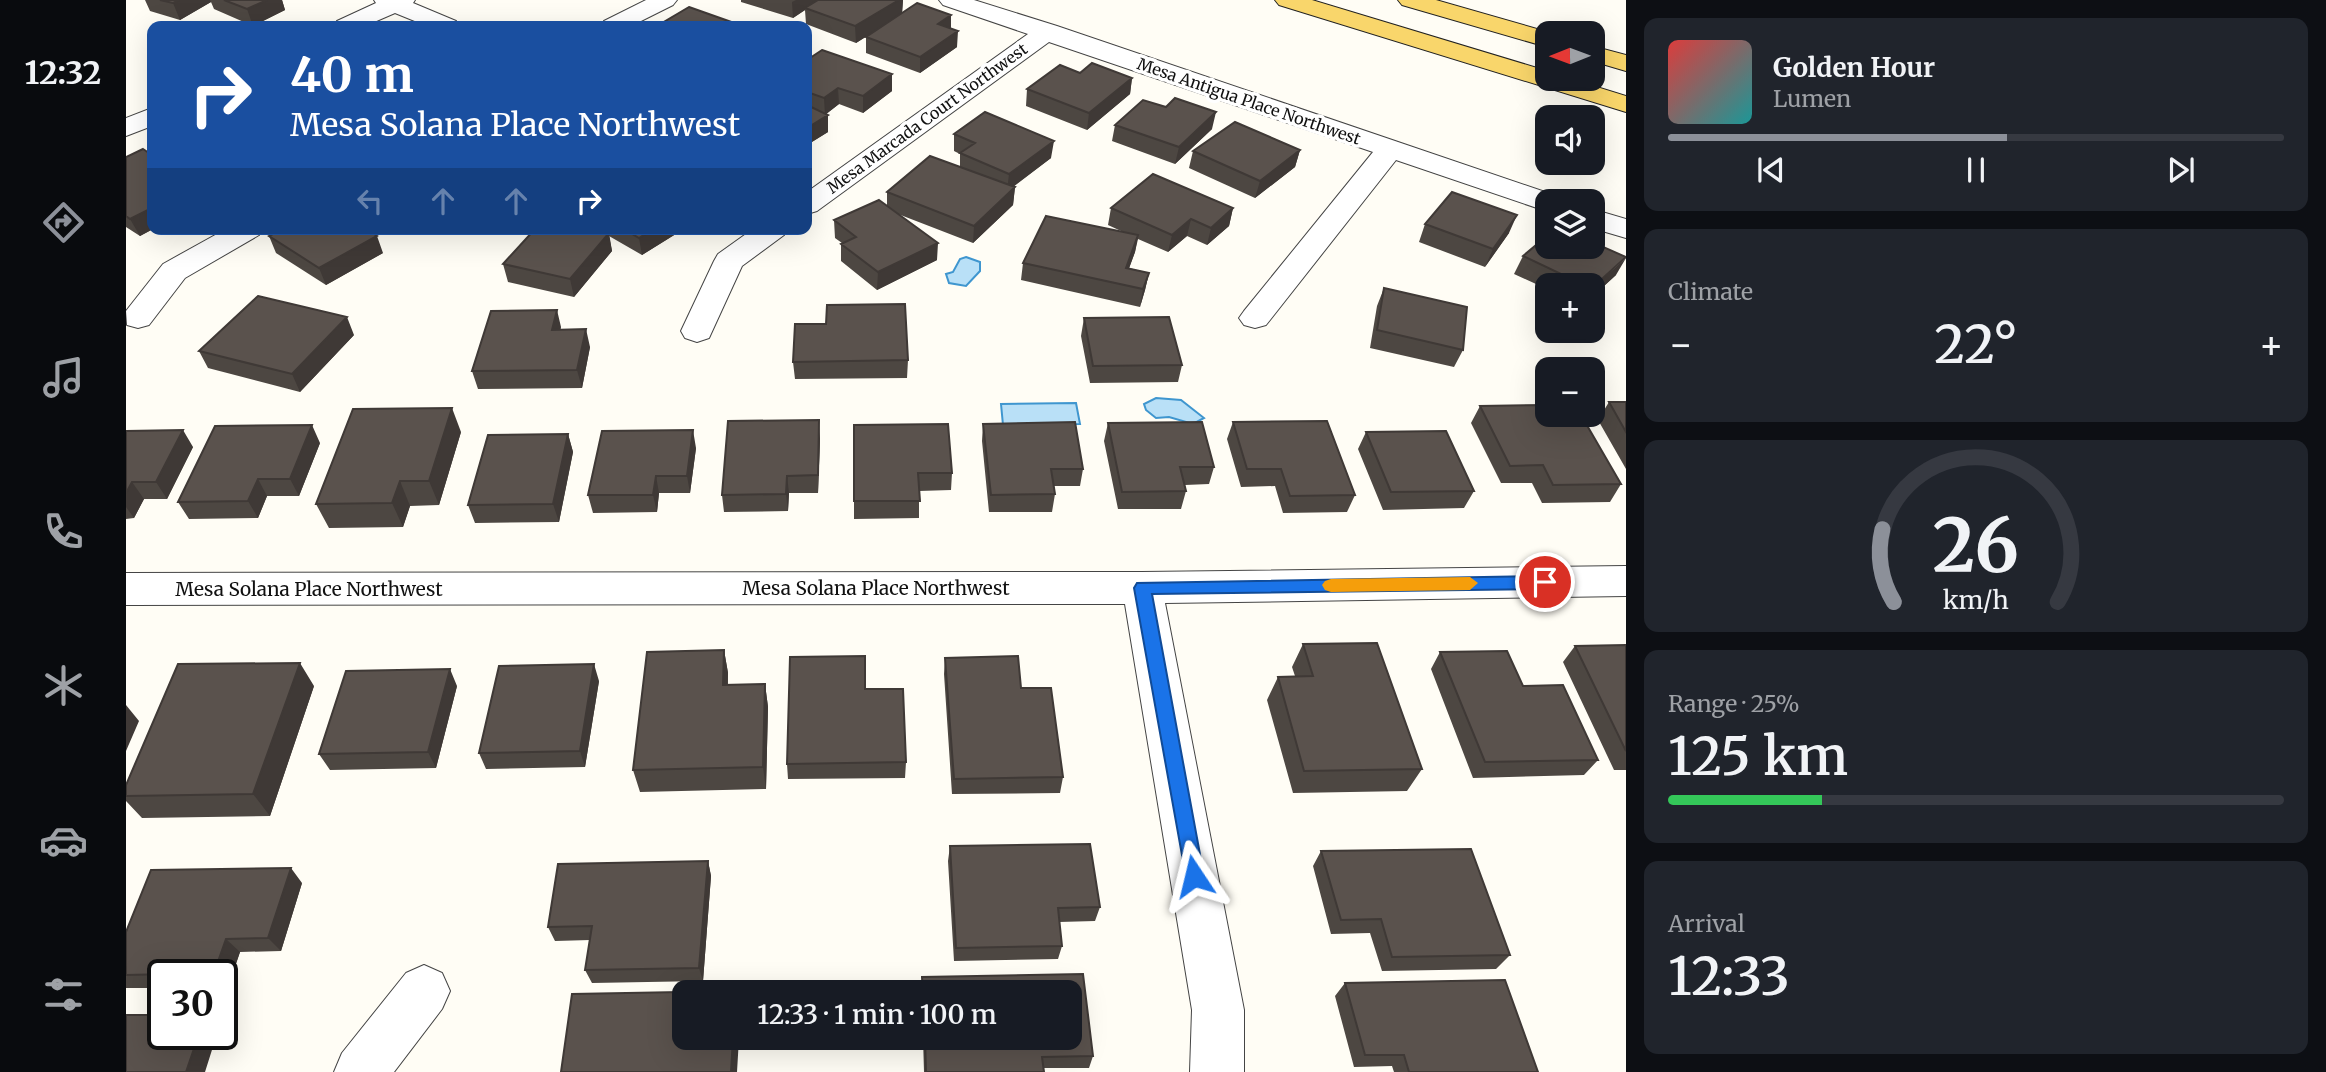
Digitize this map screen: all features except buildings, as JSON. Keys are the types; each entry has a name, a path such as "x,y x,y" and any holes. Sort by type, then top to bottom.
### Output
{"main road":[{"path":"1287,0 1626,104"},
{"path":"1410,0 1535,36"},
{"path":"1605,56 1626,62"}],"street":[{"path":"623,21 665,0"},
{"name":"Mesa Antigua Place Northwest","path":"951,0 1535,198"},
{"path":"356,21 395,1 437,21"},
{"name":"Mesa Marcada Court Northwest","path":"812,201 1048,31"},
{"path":"126,128 147,118"},
{"path":"1255,318 1390,150"},
{"path":"1605,222 1626,229"},
{"path":"138,318 174,271 237,235"},
{"path":"697,331 729,261 765,235"},
{"name":"Mesa Solana Place Northwest","path":"126,589 1142,588 1626,581"},
{"path":"1142,588 1219,1010 1216,1072"},
{"path":"361,1072 424,990"}],"water":[{"path":"966,257 980,262 980,271 966,286 949,283 946,274 953,272 960,259"},
{"path":"1156,398 1181,400 1204,418 1193,424 1169,417 1156,418 1146,410 1144,404"},
{"path":"1076,403 1080,424 1003,425 1001,404"}],"slow traffic":[{"path":"1331,585 1470,583"}],"route":[{"path":"1194,876 1142,588 1545,582"}]}
